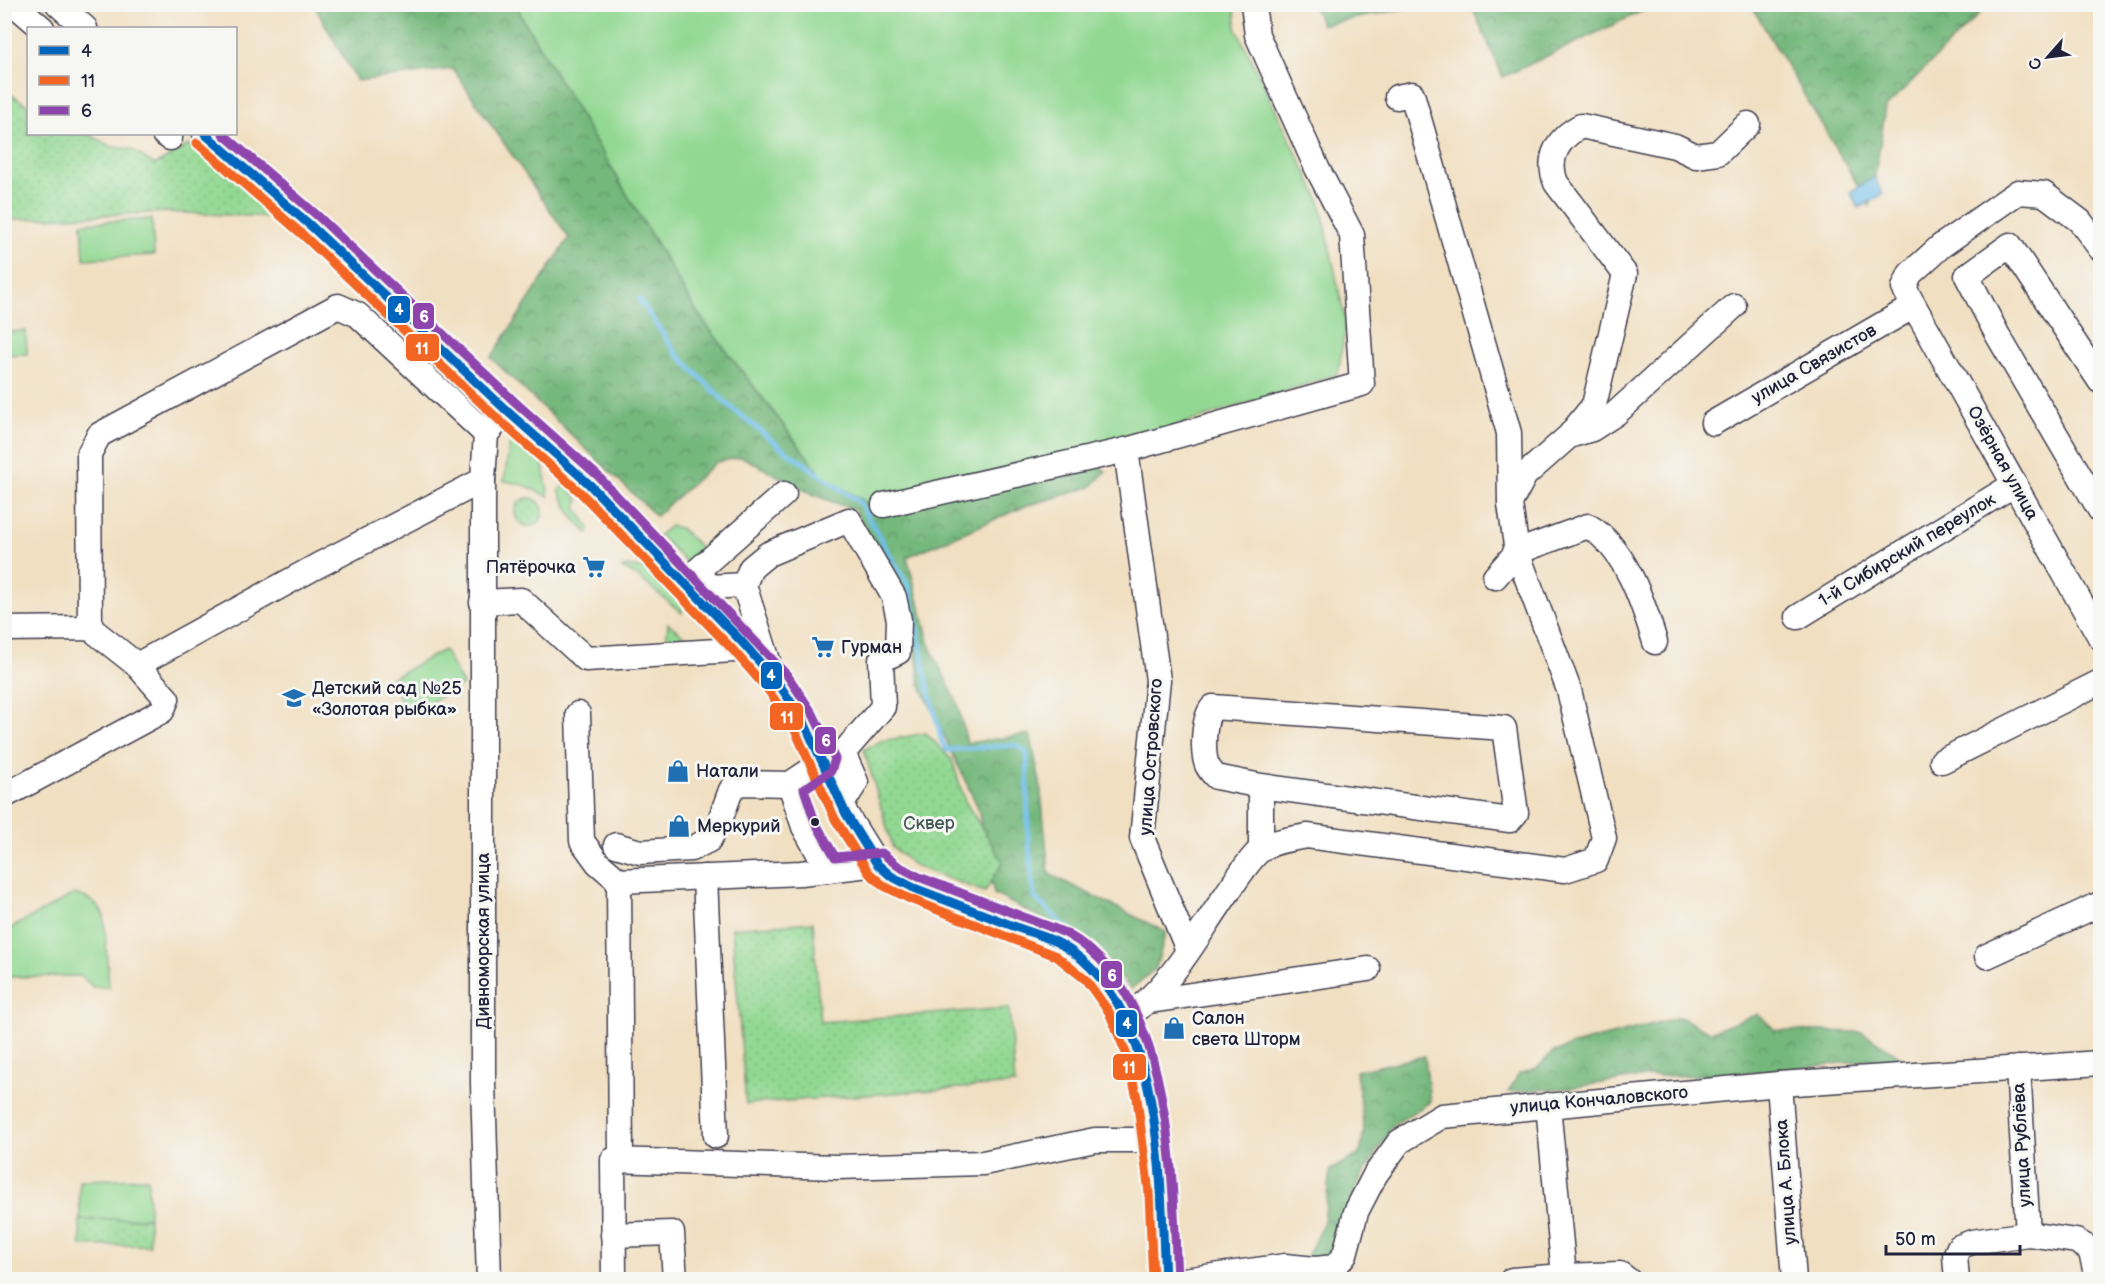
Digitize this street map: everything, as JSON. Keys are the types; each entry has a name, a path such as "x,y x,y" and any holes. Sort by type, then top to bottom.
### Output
{"street":[{"path":"14,4 41,27"},
{"path":"58,4 85,27"},
{"path":"884,505 1126,450 1362,384 1352,235 1317,168 1257,34 1253,4"},
{"path":"1125,1019 1150,1001 1171,978 1241,872 1260,850 1283,840 1307,836 1565,870 1596,860 1604,838 1569,690 1517,552 1510,504 1509,433 1412,94 1397,97"},
{"path":"1510,504 1525,476 1569,436 1593,405 1625,274 1556,183 1550,169 1557,145 1571,131 1581,126 1675,147 1696,156 1718,153 1748,124"},
{"path":"206,135 311,226 507,411 697,584 774,679 803,720 842,804 877,864 891,876 914,888 1062,945 1079,954 1111,992 1125,1019 1145,1082 1155,1140 1165,1280"},
{"path":"1909,297 1910,274 1941,246 2018,192 2044,194 2080,221 2100,248"},
{"path":"1996,209 2006,248 2100,398"},
{"path":"2006,248 1967,276 1997,334 2100,510"},
{"path":"2006,248 2100,381"},
{"name":"улица Связистов","path":"1713,423 1909,297"},
{"name":"Озёрная улица","path":"1909,297 2100,637"},
{"path":"90,628 89,454 99,435 338,306 358,315 486,434 507,411"},
{"path":"1569,436 1592,429 1615,414 1734,306"},
{"name":"Дивноморская улица","path":"486,434 483,480 482,602 483,1084 489,1280"},
{"name":"улица Островского","path":"1126,450 1158,680 1142,838 1188,950"},
{"path":"137,665 317,566 483,480"},
{"name":"1-й Сибирский переулок","path":"1798,616 2015,484"},
{"path":"697,584 697,571 784,494"},
{"path":"774,679 744,585 751,568 768,554 849,520 894,597 899,620 898,652 881,660 883,707 843,753 856,782 842,804"},
{"path":"1496,577 1517,552 1587,526 1604,535 1640,592 1655,642"},
{"path":"697,584 708,587 744,585"},
{"path":"482,602 521,600 586,659 734,650 742,642"},
{"path":"4,629 90,628 137,665 167,699 162,711 4,796"},
{"path":"1942,760 2100,682"},
{"path":"1213,707 1504,728 1516,813 1510,820 1261,786 1216,777 1207,766 1205,750 1208,712 1213,707"},
{"path":"578,714 582,841 598,863 619,881 828,870 877,864"},
{"path":"616,845 640,852 691,849 709,840 720,820 730,790 739,783 790,784 823,762"},
{"path":"790,784 804,827 828,870"},
{"path":"1260,850 1261,786"},
{"path":"705,877 716,1136"},
{"path":"619,881 621,1160"},
{"path":"1987,956 2100,904"},
{"path":"1150,1001 1368,969"},
{"name":"улица Кончаловского","path":"1184,1280 1285,1266 1336,1273 1345,1254 1356,1212 1375,1175 1399,1142 1442,1116 1779,1084 2100,1063"},
{"name":"улица Рублёва","path":"2018,1068 2028,1234"},
{"name":"улица А. Блока","path":"1779,1084 1794,1280"},
{"path":"1548,1105 1564,1276"},
{"path":"614,1280 613,1160 837,1167 983,1163 1095,1140 1155,1140"},
{"path":"613,1234 672,1233 675,1280"},
{"path":"1957,1280 1955,1256 1959,1247 1972,1242 2028,1234 2076,1241 2090,1249 2098,1280"},
{"path":"1512,1280 1620,1274 1628,1280"}],"green space":[{"path":"314,5 517,5 521,16 698,314 823,477 879,510 1083,456 1106,471 1091,487 1026,506 907,557 931,649 957,702 967,743 1030,734 1040,782 1049,874 1166,932 1156,968 1131,989 1105,958 1061,928 994,894 978,808 920,684 911,616 855,510 814,495 742,457 716,462 656,516 491,358 569,238 453,69 357,81"},
{"path":"517,5 1235,5 1236,28 1320,201 1346,324 1338,374 1083,456 879,510 823,477 698,314 521,16"},
{"path":"1313,5 1423,5 1322,25"},
{"path":"1471,5 1655,5 1503,77"},
{"path":"1751,5 1988,5 1886,107 1870,206"},
{"path":"5,91 27,104 27,135 90,135 112,147 131,149 155,165 189,145 223,166 268,211 269,217 166,212 5,220"},
{"path":"152,219 154,255 84,259 82,223"},
{"path":"26,331 27,354 5,355 5,332"},
{"path":"516,438 542,461 549,497 524,485 504,481 510,441"},
{"path":"562,487 567,487 579,500 576,508 589,527 588,534 572,516 559,491"},
{"path":"529,498 539,502 543,512 539,522 529,526 519,522 515,512 519,502"},
{"path":"670,526 680,528 700,547 698,557 689,565 659,535"},
{"path":"626,566 647,569 682,605 682,613 637,576 622,568"},
{"path":"668,623 693,643 666,643"},
{"path":"444,650 463,685 408,714 389,679"},
{"name":"Сквер","path":"926,733 952,760 965,801 1003,862 985,892 915,866 893,848 864,750 881,741"},
{"path":"74,894 92,901 104,916 109,987 93,987 81,976 10,977 5,982 5,931"},
{"path":"813,922 820,1022 1009,1008 1015,1084 746,1104 732,928"},
{"path":"1758,1014 1775,1030 1862,1032 1901,1057 1729,1075 1650,1076 1569,1088 1508,1092 1519,1074 1537,1068 1552,1053 1573,1045 1680,1017 1710,1032"},
{"path":"1425,1056 1430,1102 1393,1125 1359,1181 1335,1249 1320,1262 1305,1261 1324,1221 1330,1170 1360,1154 1364,1130 1356,1071"},
{"path":"148,1178 149,1218 80,1220 79,1180"},
{"path":"149,1218 150,1245 81,1246 80,1220"}],"water":[{"path":"1874,177 1883,194 1859,208 1850,192"}],"waterway":[{"path":"639,299 676,353 728,405 779,446 859,502 910,589 928,686 942,742 947,750 1016,745 1027,753 1028,834 1034,897 1104,963 1130,1000"}],"transit line":[{"name":"4","path":"206,135 311,226 507,411 589,484 742,642 778,683 803,720 846,814 877,864 891,876 914,888 1057,942 1096,973 1120,1008 1138,1050 1150,1096 1161,1192 1165,1280"},
{"name":"6","path":"224,135 319,217 515,402 598,476 787,675 813,714 835,759 831,771 804,789 815,822 835,857 882,853 898,866 919,877 1067,934 1102,961 1128,998 1147,1041 1160,1089 1173,1189 1177,1279"},
{"name":"11","path":"197,143 303,235 499,420 581,493 733,650 768,690 793,726 835,819 869,873 884,886 910,899 1056,956 1086,980 1109,1012 1126,1053 1137,1098 1149,1193 1153,1280"}],"place":[{"name":"Пятёрочка","path":"594,567"},
{"name":"Гурман","path":"823,647"},
{"name":"Детский сад №25 «Золотая рыбка»","path":"294,698"},
{"name":"Натали","path":"678,771"},
{"name":"Меркурий","path":"679,826"},
{"name":"Салон света Шторм","path":"1174,1028"}]}
